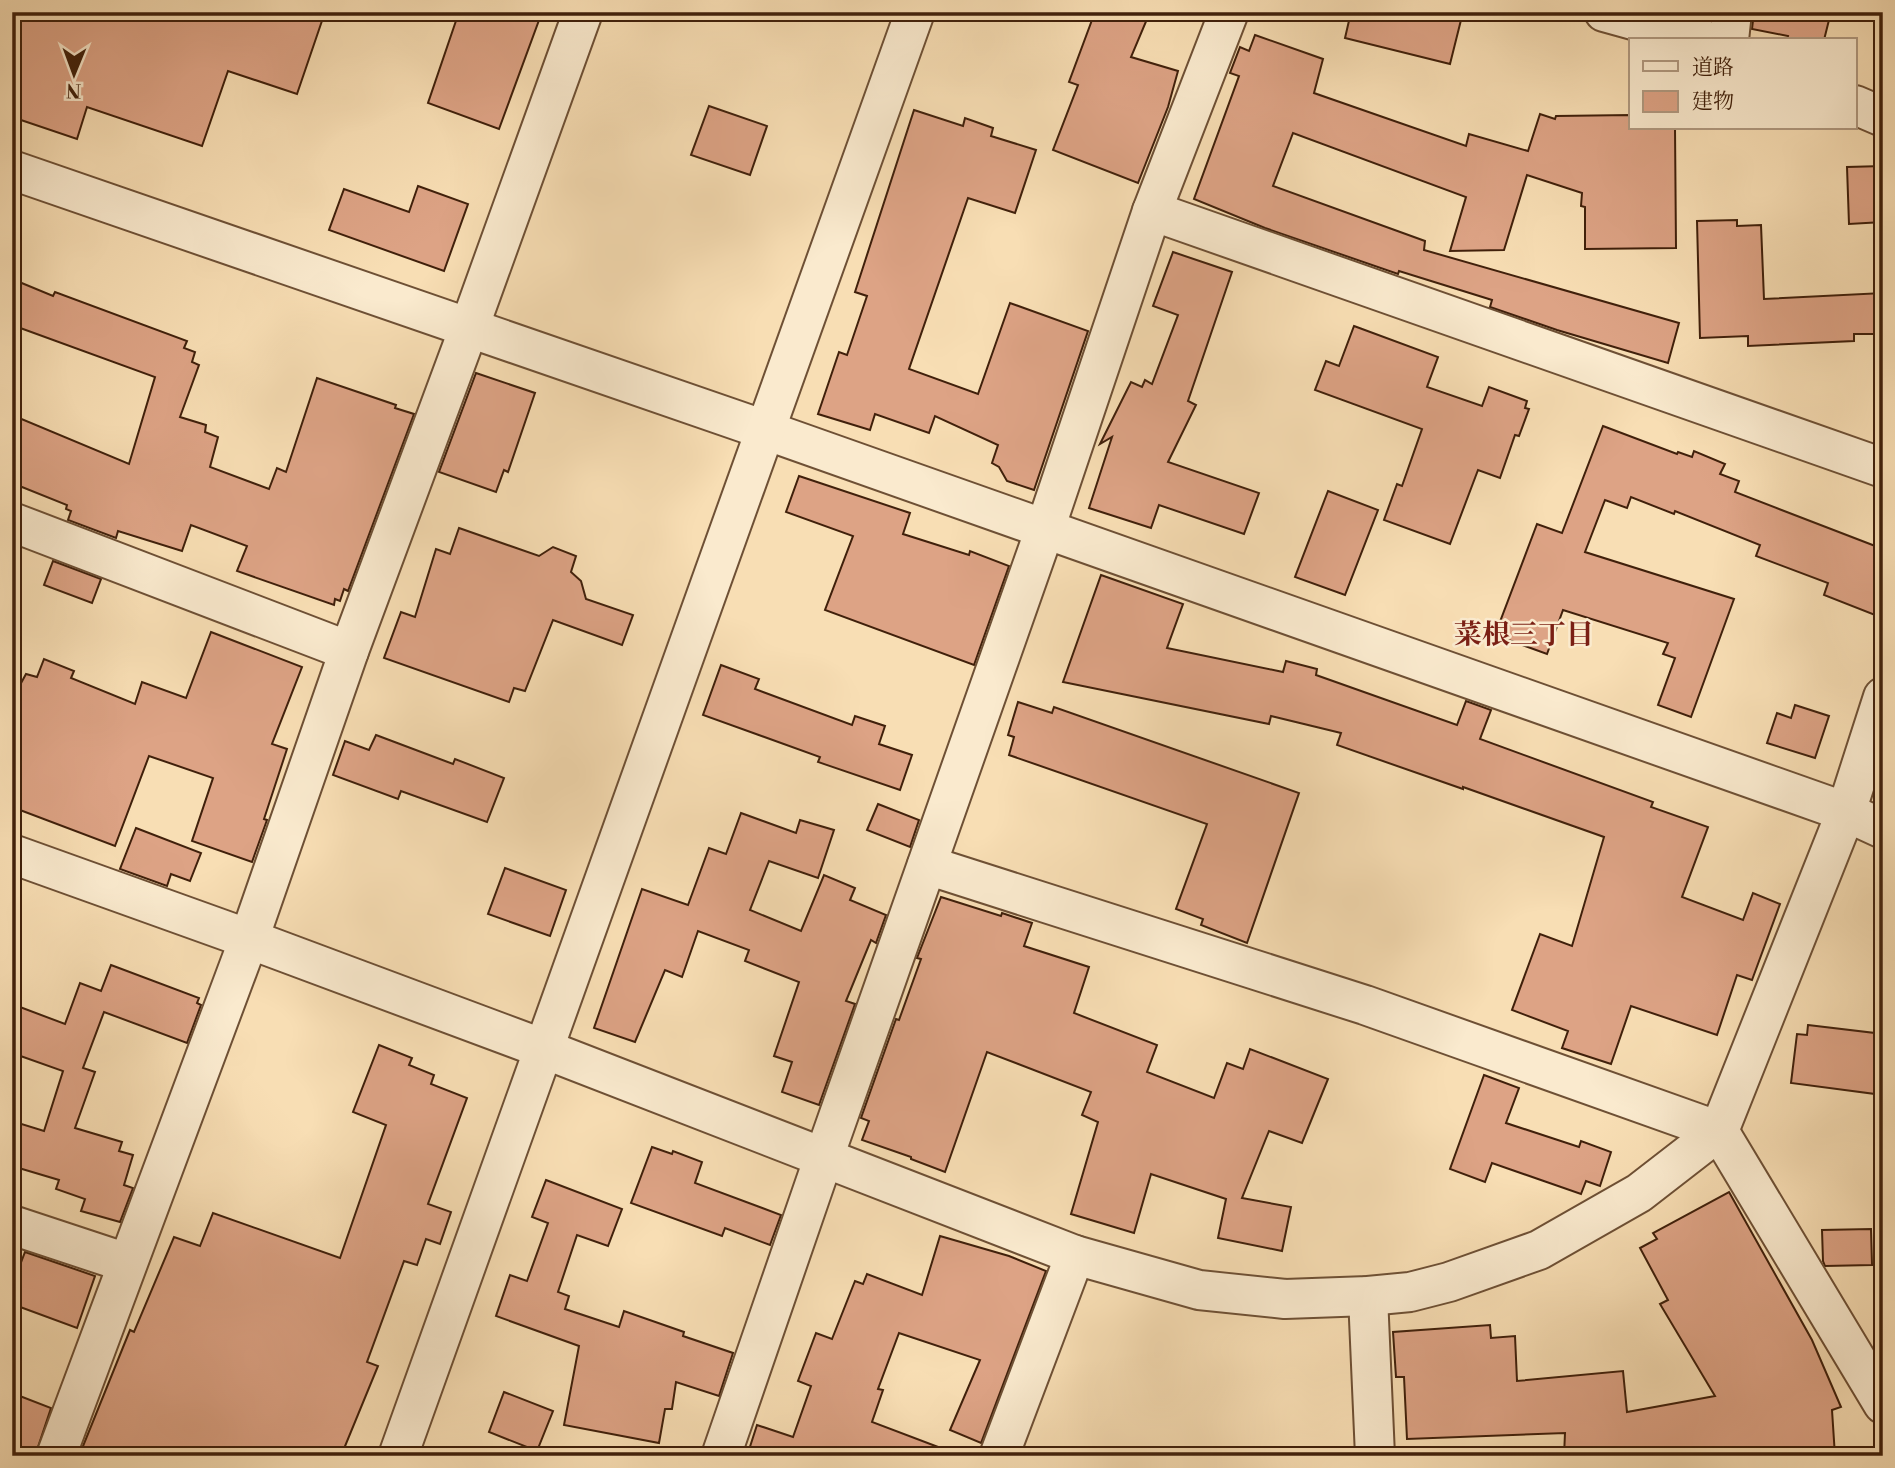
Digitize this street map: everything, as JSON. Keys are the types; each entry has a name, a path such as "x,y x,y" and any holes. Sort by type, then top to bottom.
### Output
{"street":[{"path":"56,1456 249,939 349,651 583,12"},
{"path":"398,1456 915,12"},
{"path":"721,1456 1045,529 1152,211 1229,12"},
{"path":"1604,12 1698,38"},
{"path":"1729,38 1732,12"},
{"path":"1856,105 1883,117"},
{"path":"12,170 765,430 1846,812 1883,829"},
{"path":"1152,211 1883,468"},
{"path":"12,522 349,651"},
{"path":"12,854 544,1049 1075,1255 1199,1290 1285,1299 1368,1296 1410,1292 1449,1282 1539,1250 1639,1193 1719,1131 1846,812 1883,697"},
{"path":"927,865 1365,1005 1719,1131 1883,1404"},
{"path":"12,1225 127,1263"},
{"path":"999,1456 1075,1255"},
{"path":"1368,1296 1375,1456"}],"building":[{"path":"12,12 325,12 297,94 228,71 202,146 87,107 77,139 12,117"},
{"path":"459,12 542,12 499,129 428,103"},
{"path":"1095,12 1150,12 1131,57 1178,71 1168,107 1138,183 1053,150 1078,85 1069,82"},
{"path":"1351,12 1463,12 1450,64 1345,38"},
{"path":"1754,12 1831,12 1824,38 1788,38 1752,29"},
{"path":"1255,35 1323,59 1314,93 1466,146 1469,134 1528,151 1540,114 1555,119 1556,116 1629,115 1629,130 1675,130 1676,248 1585,249 1585,207 1581,206 1582,193 1527,175 1504,250 1450,251 1466,197 1293,133 1273,186 1425,241 1424,250 1679,323 1668,363 1490,307 1492,300 1399,271 1398,274 1265,228 1194,199 1239,76 1230,73 1240,47 1249,51"},
{"path":"709,106 767,126 750,175 691,155"},
{"path":"914,110 963,126 965,118 993,128 991,136 1036,150 1015,213 968,198 909,369 978,394 1010,303 1088,331 1034,490 1007,481 999,467 992,463 998,445 935,416 929,433 875,414 870,430 818,414 839,352 847,355 867,296 855,292"},
{"path":"1883,166 1883,222 1849,224 1847,167"},
{"path":"418,186 468,204 444,271 329,230 344,189 409,212"},
{"path":"1737,220 1737,226 1761,225 1764,299 1883,293 1883,334 1854,334 1854,341 1748,346 1748,336 1700,338 1697,221"},
{"path":"1173,252 1232,272 1188,401 1196,405 1168,462 1259,493 1244,534 1159,505 1151,528 1089,508 1112,437 1100,444 1131,382 1142,387 1145,380 1152,384 1178,315 1153,306"},
{"path":"12,279 53,296 55,292 187,341 184,348 195,352 192,362 199,365 180,417 206,425 205,432 218,437 210,467 269,489 277,468 286,472 317,378 396,405 395,408 414,414 348,591 344,589 340,601 335,599 334,605 237,571 247,546 191,525 182,551 118,531 116,538 68,520 71,511 66,509 67,505 12,483 12,415 129,464 155,377 12,325"},
{"path":"1354,326 1438,357 1427,387 1482,406 1489,387 1527,401 1525,408 1529,409 1519,436 1515,435 1500,478 1478,470 1450,544 1384,520 1397,484 1402,486 1422,429 1315,390 1326,361 1339,366"},
{"path":"476,373 535,393 508,472 504,470 496,492 439,472"},
{"path":"1603,426 1677,454 1678,452 1692,457 1694,451 1725,464 1720,474 1739,481 1735,492 1883,549 1883,597 1875,615 1824,595 1828,583 1756,556 1760,545 1675,511 1674,514 1631,497 1627,508 1605,500 1585,552 1734,599 1691,717 1658,705 1675,658 1663,654 1668,643 1563,610 1547,654 1495,635 1537,524 1562,533"},
{"path":"799,476 910,513 903,534 969,555 970,551 1009,566 974,665 825,610 853,536 786,512"},
{"path":"1328,491 1378,510 1345,595 1295,577"},
{"path":"459,528 539,556 553,547 576,556 571,572 581,581 586,599 633,615 622,645 553,620 525,691 514,688 509,702 384,658 401,612 415,617 436,549 450,554"},
{"path":"53,561 101,579 92,603 44,585"},
{"path":"1101,575 1183,604 1167,648 1283,672 1286,661 1317,669 1316,675 1457,725 1466,701 1491,710 1480,739 1653,802 1651,807 1708,827 1682,897 1743,920 1753,893 1780,904 1752,980 1737,975 1717,1035 1631,1006 1611,1064 1562,1048 1568,1031 1512,1010 1540,934 1572,946 1604,837 1337,745 1341,733 1271,716 1269,724 1063,682"},
{"path":"211,632 302,667 272,744 287,749 252,862 192,841 213,778 149,756 115,846 12,807 12,682 20,685 26,674 37,677 44,659 74,671 71,678 135,704 142,682 186,698"},
{"path":"721,665 759,679 755,689 852,725 855,716 885,726 879,744 912,755 900,790 818,762 820,757 703,715"},
{"path":"1018,702 1052,713 1054,707 1299,793 1247,943 1201,925 1203,919 1176,909 1207,824 1009,755 1014,737 1008,735"},
{"path":"1795,705 1829,716 1815,758 1767,743 1777,713 1791,718"},
{"path":"376,735 453,764 455,759 504,778 487,822 401,791 398,799 333,775 345,741 369,750"},
{"path":"878,804 919,820 910,847 867,830"},
{"path":"741,813 796,833 800,820 834,830 818,878 769,861 750,910 801,931 824,875 855,888 850,900 886,915 876,943 871,940 846,1001 855,1004 819,1105 782,1092 792,1062 774,1056 799,982 745,961 749,950 698,931 682,977 665,970 635,1042 594,1028 642,889 688,905 709,848 726,854"},
{"path":"136,828 201,853 190,881 171,874 167,886 120,869"},
{"path":"505,868 566,890 550,936 488,914"},
{"path":"941,897 1032,923 1024,946 1089,967 1074,1013 1157,1045 1147,1072 1214,1098 1227,1063 1243,1069 1250,1049 1328,1079 1302,1143 1269,1131 1242,1198 1291,1207 1282,1251 1218,1238 1226,1199 1151,1174 1134,1233 1071,1214 1098,1122 1082,1115 1091,1092 987,1052 945,1172 862,1140 869,1121 861,1118 896,1019 899,1020 921,959 917,958"},
{"path":"111,965 199,998 197,1003 201,1005 187,1043 104,1012 83,1068 95,1072 75,1128 122,1142 119,1151 133,1155 124,1185 133,1188 120,1222 81,1211 85,1199 56,1189 59,1180 12,1166 12,1121 44,1131 63,1071 12,1053 12,1004 65,1024 80,983 101,991"},
{"path":"1808,1025 1883,1034 1883,1095 1791,1083 1797,1034 1807,1035"},
{"path":"379,1045 412,1058 409,1065 434,1075 431,1084 467,1098 428,1204 451,1212 440,1244 426,1239 417,1265 404,1261 367,1362 378,1366 341,1456 79,1456 130,1330 134,1332 174,1237 200,1246 213,1213 340,1258 386,1125 353,1112"},
{"path":"1484,1075 1519,1088 1506,1123 1579,1147 1581,1141 1611,1152 1600,1186 1586,1181 1581,1194 1492,1163 1485,1182 1450,1169"},
{"path":"652,1147 672,1154 673,1151 702,1162 695,1183 781,1215 770,1245 725,1228 722,1236 631,1203"},
{"path":"546,1180 622,1209 608,1246 577,1235 558,1292 569,1296 565,1309 619,1327 624,1311 684,1332 683,1336 733,1353 719,1396 676,1382 672,1409 665,1409 659,1443 564,1425 579,1346 496,1316 510,1275 527,1281 548,1223 532,1217"},
{"path":"1729,1192 1812,1340 1841,1407 1832,1410 1835,1456 1564,1456 1565,1433 1407,1439 1404,1377 1396,1377 1393,1332 1490,1325 1491,1338 1515,1336 1517,1381 1623,1371 1627,1412 1715,1396 1660,1304 1668,1300 1640,1248 1657,1239 1653,1233"},
{"path":"1871,1229 1872,1265 1825,1266 1822,1230"},
{"path":"940,1236 1009,1256 1046,1271 981,1443 950,1430 980,1360 899,1333 878,1389 883,1390 872,1422 954,1453 954,1456 747,1456 757,1425 793,1437 811,1386 798,1381 816,1333 832,1339 855,1281 863,1284 867,1274 922,1295"},
{"path":"25,1252 95,1276 77,1328 12,1304 12,1286"},
{"path":"504,1392 553,1411 537,1451 489,1432"},
{"path":"12,1393 51,1408 35,1456 12,1447"}],"district":[{"name":"菜根三丁目","path":"1524,634"}]}
